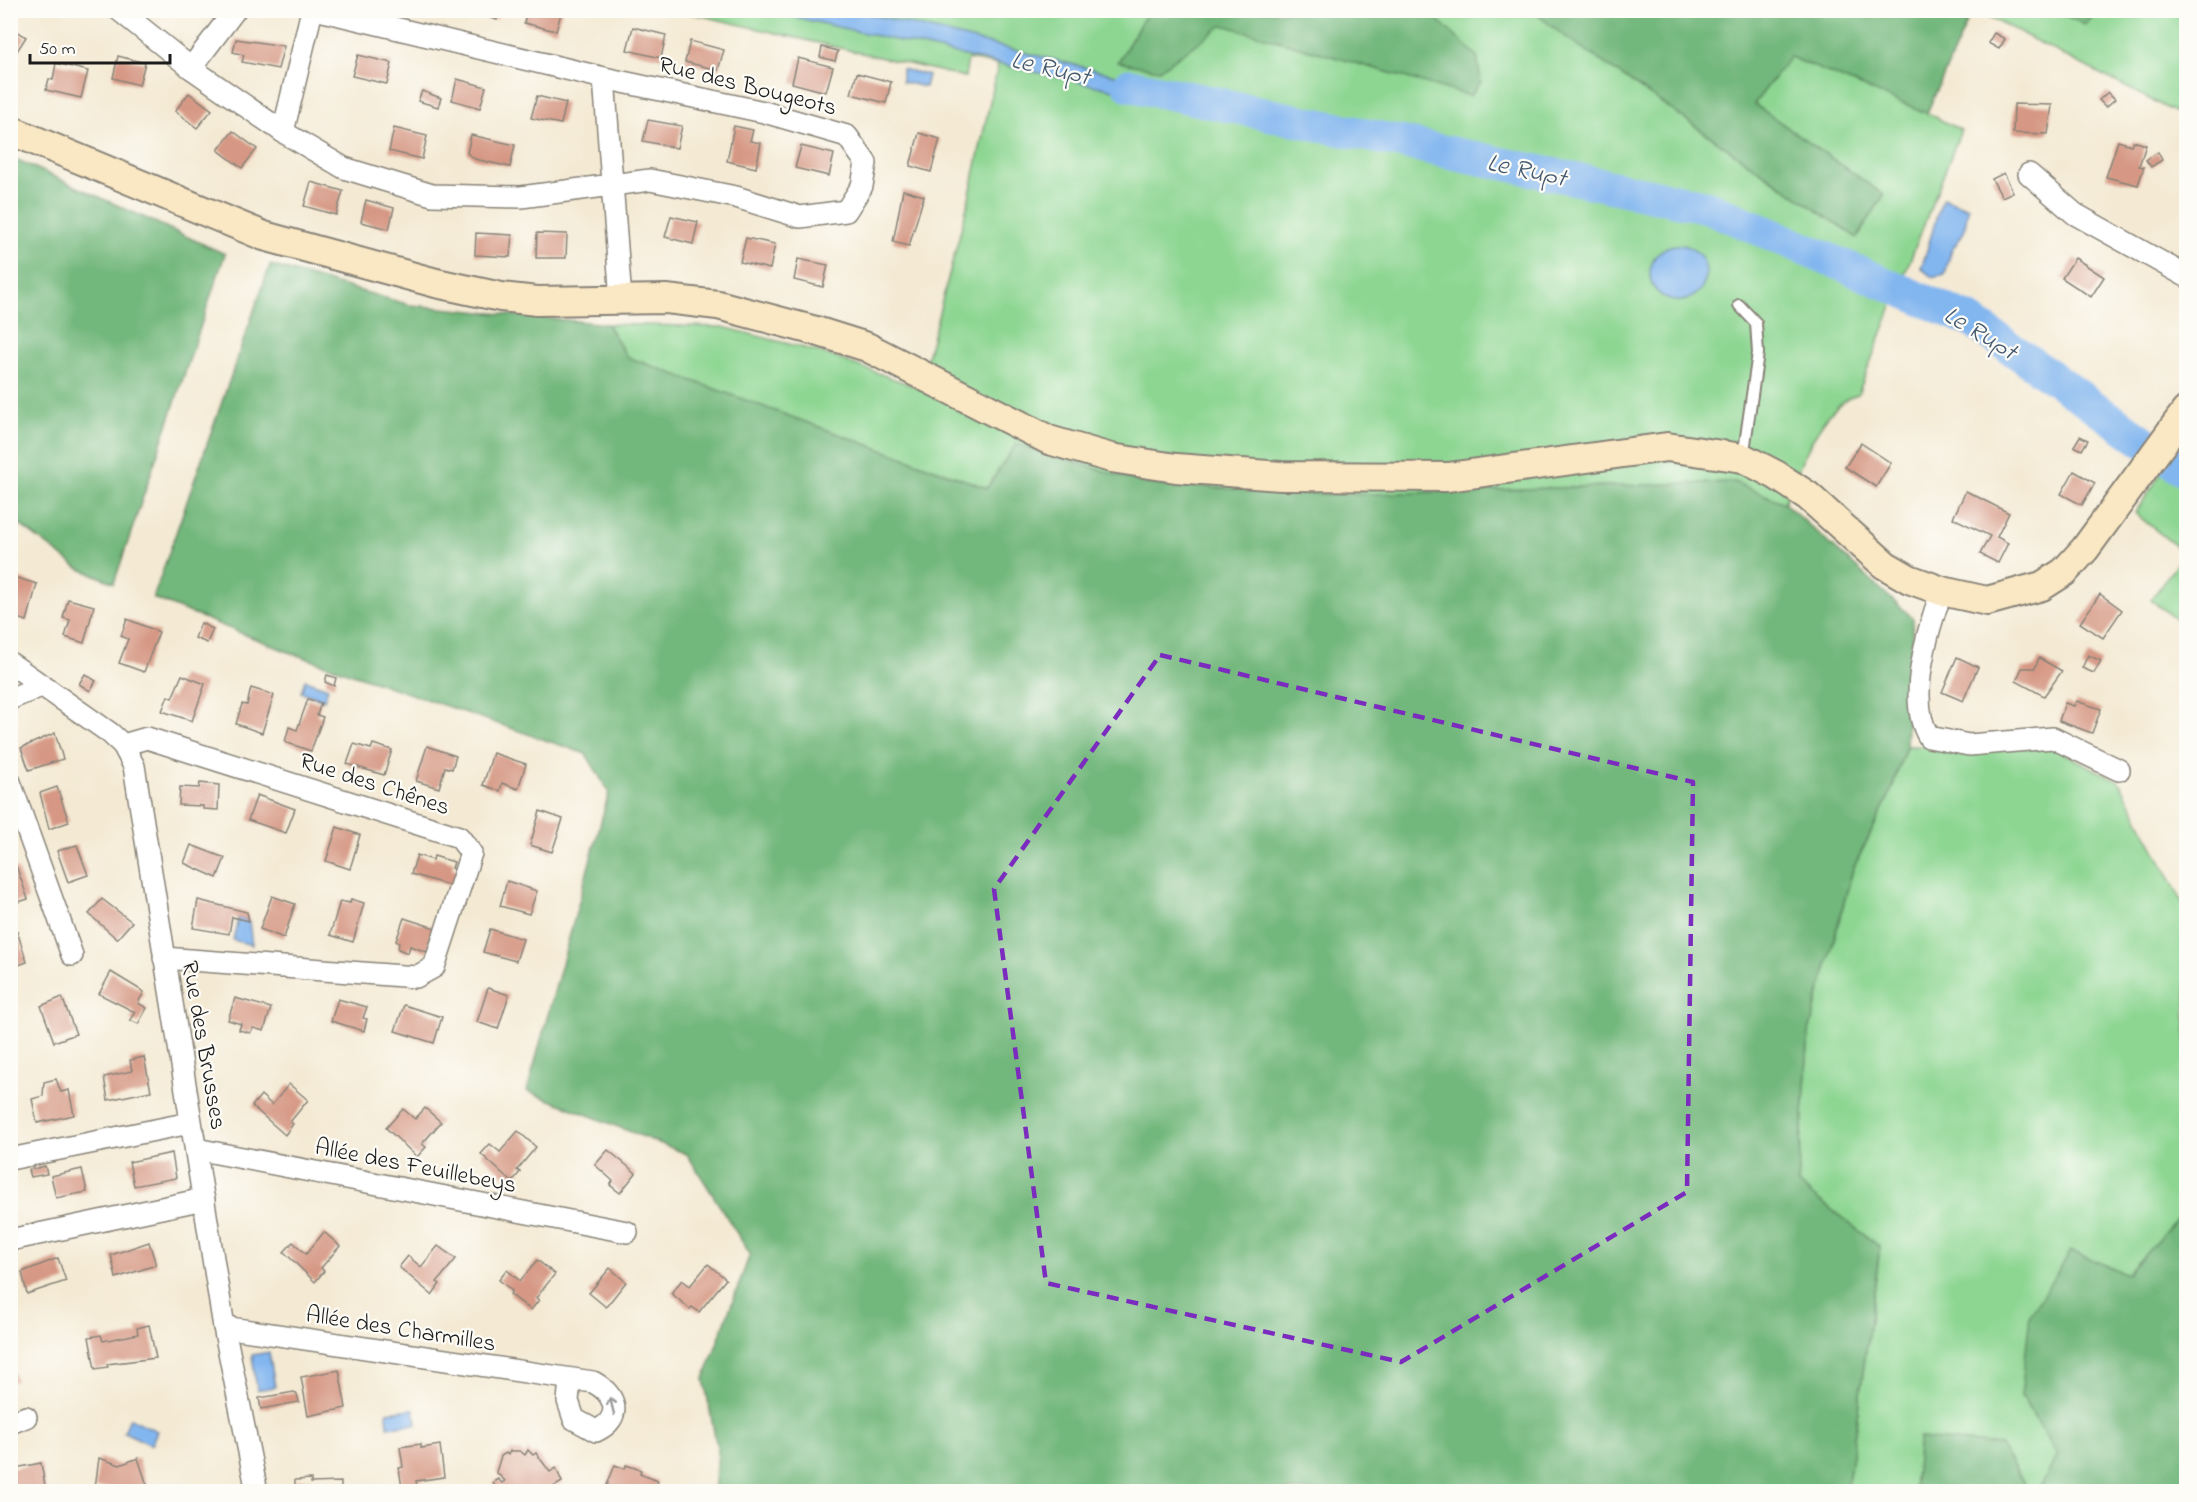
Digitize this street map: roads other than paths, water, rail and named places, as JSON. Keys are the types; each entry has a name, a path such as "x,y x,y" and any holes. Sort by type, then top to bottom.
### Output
{"main road":[{"path":"10,130 264,236 436,284 501,297 537,301 666,298 718,305 816,331 867,347 1049,440 1111,458 1176,468 1281,476 1448,477 1666,447 1743,459 1776,475 1808,496 1885,566 1909,579 1942,591 1987,601 2042,586 2064,572 2085,549 2178,421"}],"street":[{"name":"Rue des Bougeots","path":"119,10 191,68 283,132 344,168 432,195 521,196 650,180 736,197 800,217 846,211 862,186 866,163 848,136 764,112 604,78 320,10"},
{"path":"191,68 235,10"},
{"path":"283,132 312,10"},
{"path":"604,78 621,300"},
{"path":"2029,174 2075,214 2187,276"},
{"path":"1942,591 1928,628 1919,701 1923,727 1929,737 1969,745 2053,738 2119,770"},
{"name":"Rue des Brusses","path":"10,663 110,733 123,745 134,766 224,1327 257,1491"},
{"path":"10,699 41,686"},
{"name":"Rue des Chênes","path":"123,745 147,738 459,837 471,853 434,967 416,976 164,958"},
{"path":"10,782 72,955"},
{"path":"10,1159 190,1123"},
{"name":"Allée des Feuillebeys","path":"196,1149 627,1232"},
{"path":"10,1240 204,1199"},
{"name":"Allée des Charmilles","path":"224,1327 570,1380"}],"lane":[{"path":"1740,305 1756,323 1758,353 1743,459"}],"water":[{"path":"768,11 858,11 1119,76 1174,95 1114,90"},
{"path":"902,69 928,75 925,87 902,82"},
{"path":"1943,198 1968,208 1964,232 1951,251 1945,274 1932,277 1921,268"},
{"path":"1673,245 1683,245 1698,253 1704,262 1706,273 1704,284 1698,293 1683,301 1673,301 1662,296 1655,289 1650,278 1650,268 1655,257 1662,250"},
{"path":"305,680 328,688 324,700 301,692"},
{"path":"238,918 249,921 252,945 233,940"},
{"path":"269,1352 275,1387 257,1390 252,1355"},
{"path":"414,1409 416,1424 388,1427 387,1412"},
{"path":"130,1418 157,1431 151,1445 124,1432"}],"waterway":[{"name":"Le Rupt","path":"1129,85 1708,207 1972,321 2186,471"}]}
